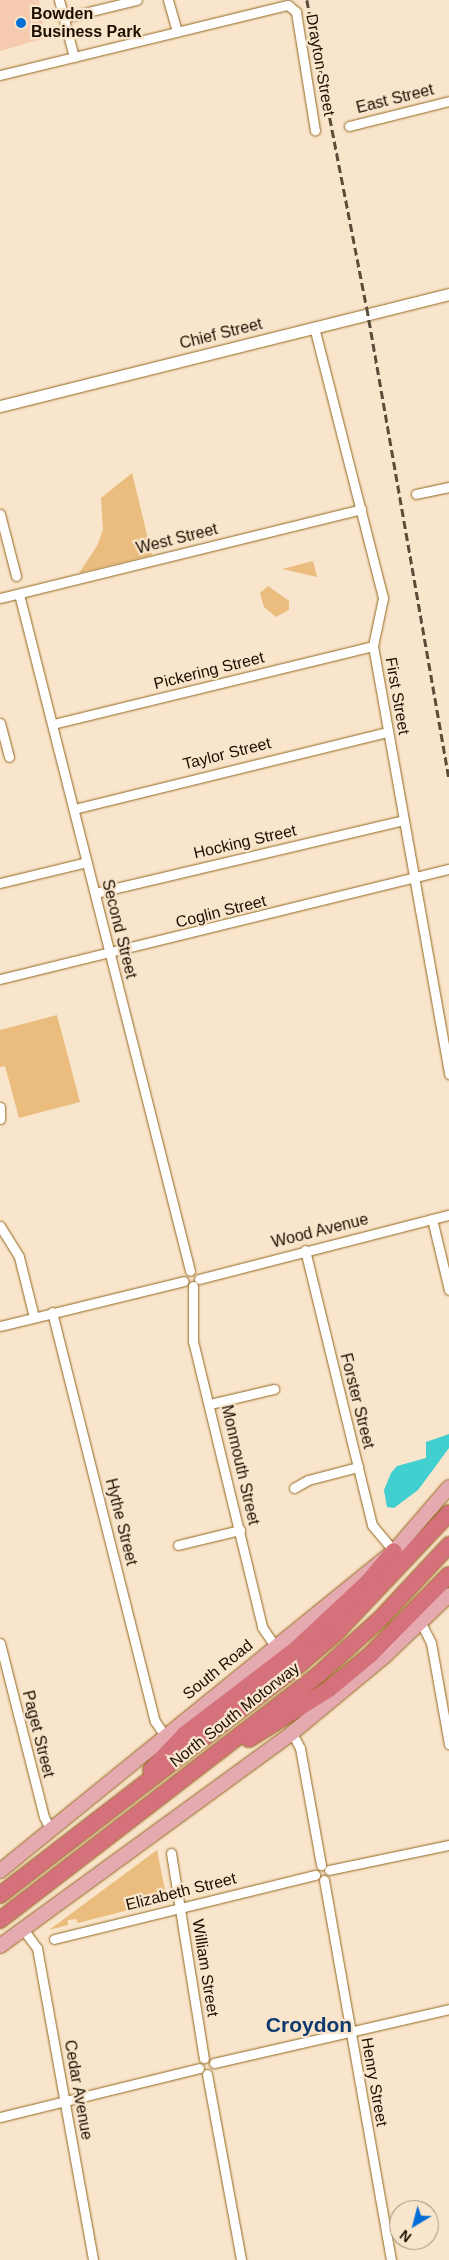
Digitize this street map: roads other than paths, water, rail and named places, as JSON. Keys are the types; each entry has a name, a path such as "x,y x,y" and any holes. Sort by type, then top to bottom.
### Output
{"highway":[{"name":"North South Motorway","path":"0,1895 123,1799 244,1711 336,1633 449,1513"},
{"name":"North South Motorway","path":"0,1920 200,1768 318,1675 405,1595 449,1545"},
{"path":"123,1799 185,1734 294,1651 368,1582 394,1551"},
{"path":"200,1768 329,1689 371,1654 449,1575"}],"main road":[{"name":"South Road","path":"0,1871 394,1551 449,1487"},
{"path":"0,1946 292,1733 421,1623 449,1595"}],"street":[{"path":"59,0 74,57"},
{"path":"63,18 137,0"},
{"path":"168,0 177,32"},
{"name":"Drayton Street","path":"0,75 177,32 271,4 288,5 296,12 315,130"},
{"name":"East Street","path":"349,126 449,101"},
{"name":"Chief Street","path":"0,406 449,294"},
{"name":"First Street","path":"314,327 383,598 373,646 449,1074"},
{"path":"416,494 449,487"},
{"name":"West Street","path":"0,598 361,509"},
{"path":"0,514 16,576"},
{"name":"Second Street","path":"19,594 192,1282"},
{"name":"Pickering Street","path":"52,724 373,646"},
{"path":"1,728 9,757"},
{"name":"Taylor Street","path":"74,809 388,732"},
{"name":"Hocking Street","path":"95,893 403,820"},
{"path":"0,883 87,862"},
{"name":"Coglin Street","path":"0,979 109,954 449,869"},
{"path":"0,1107 0,1119"},
{"name":"Wood Avenue","path":"0,1326 52,1312 192,1282 305,1250 449,1215"},
{"path":"432,1219 449,1290"},
{"path":"0,1226 18,1256 34,1317"},
{"name":"Forster Street","path":"305,1250 372,1525 394,1551"},
{"name":"Monmouth Street","path":"192,1282 193,1341 210,1404 262,1627 275,1646"},
{"name":"Hythe Street","path":"52,1312 155,1721 165,1736"},
{"path":"210,1404 274,1389"},
{"path":"294,1488 308,1480 358,1467"},
{"path":"178,1545 240,1530"},
{"path":"421,1623 431,1643 449,1744"},
{"name":"Paget Street","path":"0,1643 44,1817 51,1830"},
{"path":"292,1733 300,1748 321,1865 315,1875 324,1880 329,1870"},
{"path":"321,1865 329,1870 449,1845"},
{"name":"William Street","path":"171,1852 204,2058"},
{"name":"Elizabeth Street","path":"54,1939 315,1875"},
{"name":"Henry Street","path":"324,1880 391,2260"},
{"name":"Cedar Avenue","path":"23,1929 37,1948 93,2260"},
{"path":"0,2117 198,2068 204,2058 214,2063 350,2030 449,2009"},
{"path":"207,2074 214,2069 214,2063"},
{"path":"198,2068 207,2074 241,2260"}],"water":[{"path":"449,1434 449,1448 418,1490 394,1508 387,1507 384,1490 391,1473 397,1466 426,1458 426,1442"}],"railway":[{"path":"307,0 367,308 449,779"}],"place":[{"name":"Bowden Business Park","path":"21,23"}],"district":[{"name":"Croydon","path":"309,2025"}]}
